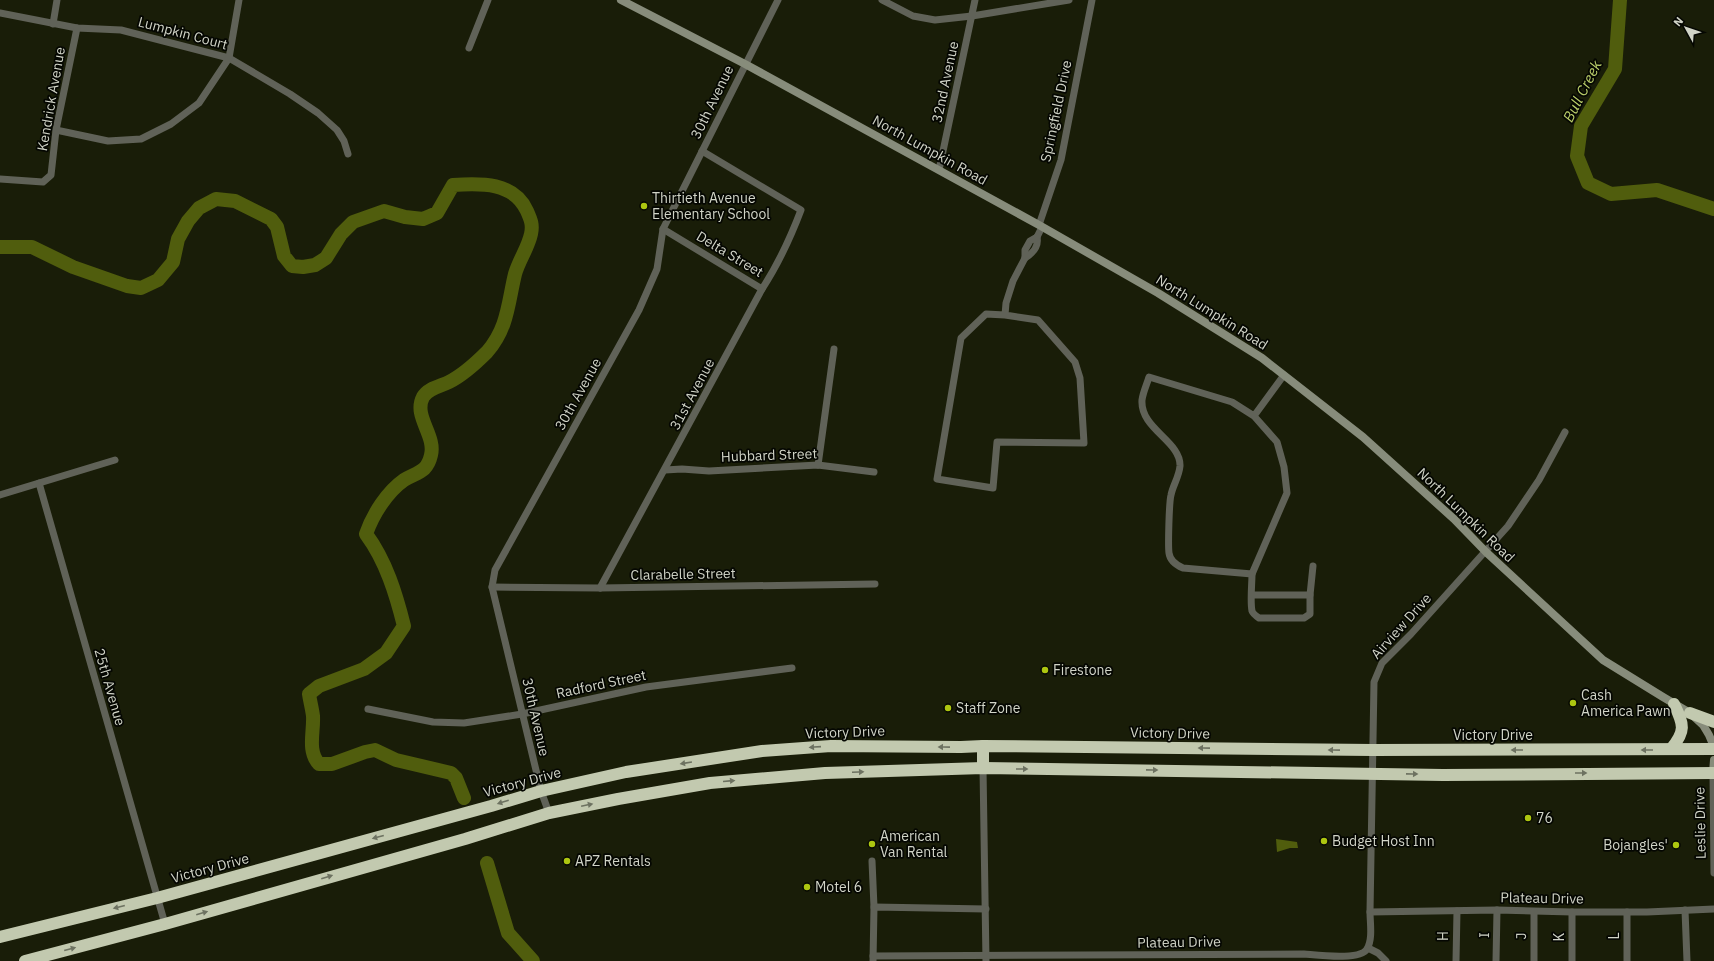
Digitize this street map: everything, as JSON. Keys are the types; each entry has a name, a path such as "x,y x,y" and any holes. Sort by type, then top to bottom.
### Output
{"highway":[{"path":"1671,750 1678,741 1683,729 1683,723 1674,704"},
{"path":"1690,713 1714,722"},
{"name":"Victory Drive","path":"0,937 157,898 540,791 626,772 762,751 831,746 1373,750 1671,750 1714,748"},
{"path":"983,746 983,768"},
{"path":"25,961 165,924 464,839 549,813 710,783 824,773 983,768 1373,774 1713,773"}],"street":[{"path":"53,24 57,0"},
{"path":"56,130 108,141 141,139 171,124 199,103 229,58 239,0"},
{"path":"469,48 488,0"},
{"name":"North Lumpkin Road","path":"621,0 745,64 1040,226 1158,293 1262,358 1363,437 1454,519 1486,552 1603,660 1690,713 1703,725 1710,735 1714,748"},
{"name":"30th Avenue","path":"549,813 540,791 492,587 495,570 639,310 657,269 663,229 778,0"},
{"path":"882,0 913,16 935,20 972,16 1069,0"},
{"name":"32nd Avenue","path":"939,170 975,0"},
{"name":"Springfield Drive","path":"1005,315 1006,303 1013,281 1025,258 1026,250 1030,241 1037,237 1061,160 1092,0"},
{"name":"Lumpkin Court","path":"0,13 77,28 121,30 229,58 290,94 318,113 337,130 344,141 348,154"},
{"name":"Kendrick Avenue","path":"0,179 43,182 51,175 56,130 77,28"},
{"name":"31st Avenue","path":"600,588 666,470 762,289 779,264 801,210 702,151"},
{"name":"Delta Street","path":"663,229 762,289"},
{"path":"986,314 1005,315 1038,320 1074,362 1080,378 1084,443 997,442 993,488 937,479 961,338 986,314"},
{"path":"818,465 834,349"},
{"path":"1254,416 1284,375"},
{"path":"1252,574 1183,568 1176,565 1171,558 1169,553 1171,495 1179,477 1180,464 1178,454 1146,419 1142,400 1149,377 1232,402 1254,416 1277,442 1284,467 1287,493 1252,574 1252,611 1255,615 1259,618 1304,618 1310,614 1313,566"},
{"name":"Airview Drive","path":"1368,948 1370,936 1374,682 1382,663 1411,634 1508,526 1535,486 1564,432"},
{"path":"0,495 115,460"},
{"name":"Hubbard Street","path":"666,470 682,468 708,470 818,465 874,472"},
{"name":"25th Avenue","path":"39,483 165,924"},
{"name":"Clarabelle Street","path":"492,587 600,588 875,584"},
{"path":"1252,595 1310,595"},
{"name":"Radford Street","path":"368,709 433,722 464,723 522,714 646,687 792,668"},
{"path":"1713,773 1714,760"},
{"path":"983,768 986,958"},
{"name":"Leslie Drive","path":"1713,773 1714,873"},
{"path":"872,861 874,908 873,958"},
{"path":"874,908 986,909"},
{"name":"Plateau Drive","path":"1370,912 1497,910 1534,912 1627,912 1714,909"},
{"name":"I","path":"1496,961 1497,910"},
{"path":"1684,910 1687,961"},
{"name":"H","path":"1456,961 1457,911"},
{"name":"J","path":"1534,912 1534,961"},
{"name":"K","path":"1572,912 1572,961"},
{"name":"L","path":"1627,912 1627,961"},
{"path":"1368,948 1378,953 1386,961"},
{"name":"Plateau Drive","path":"873,958 1304,958 1351,957 1363,954 1368,948"}],"shaded area":[{"path":"1276,839 1297,842 1298,848 1290,848 1277,852"}],"waterway":[{"name":"Bull Creek","path":"1620,0 1615,69 1581,126 1577,156 1588,183 1611,194 1657,190 1714,209"},
{"path":"0,247 32,247 73,267 127,286 141,288 158,280 173,262 178,239 188,221 199,208 216,199 235,201 271,219 277,227 284,256 292,266 303,267 315,265 326,258 341,234 353,222 384,211 405,217 423,219 437,213 453,185 475,184 496,186 514,194 521,201 530,217 532,231 515,274 506,315 499,334 487,352 469,368 449,382 431,389 423,397 421,404 422,418 432,448 429,461 424,469 404,480 386,497 372,519 366,534 373,544 390,578 404,626 386,653 364,669 319,686 309,694 313,716 312,747 315,759 319,764 332,764 375,750 396,760 451,773 456,778 464,798"},
{"path":"487,863 508,933 533,961"}],"place":[{"name":"Thirtieth Avenue Elementary School","path":"644,206"},
{"name":"Firestone","path":"1045,670"},
{"name":"Cash America Pawn","path":"1573,703"},
{"name":"Staff Zone","path":"948,708"},
{"name":"76","path":"1528,818"},
{"name":"Budget Host Inn","path":"1324,841"},
{"name":"American Van Rental","path":"872,844"},
{"name":"Bojangles'","path":"1676,845"},
{"name":"APZ Rentals","path":"567,861"},
{"name":"Motel 6","path":"807,887"}]}
